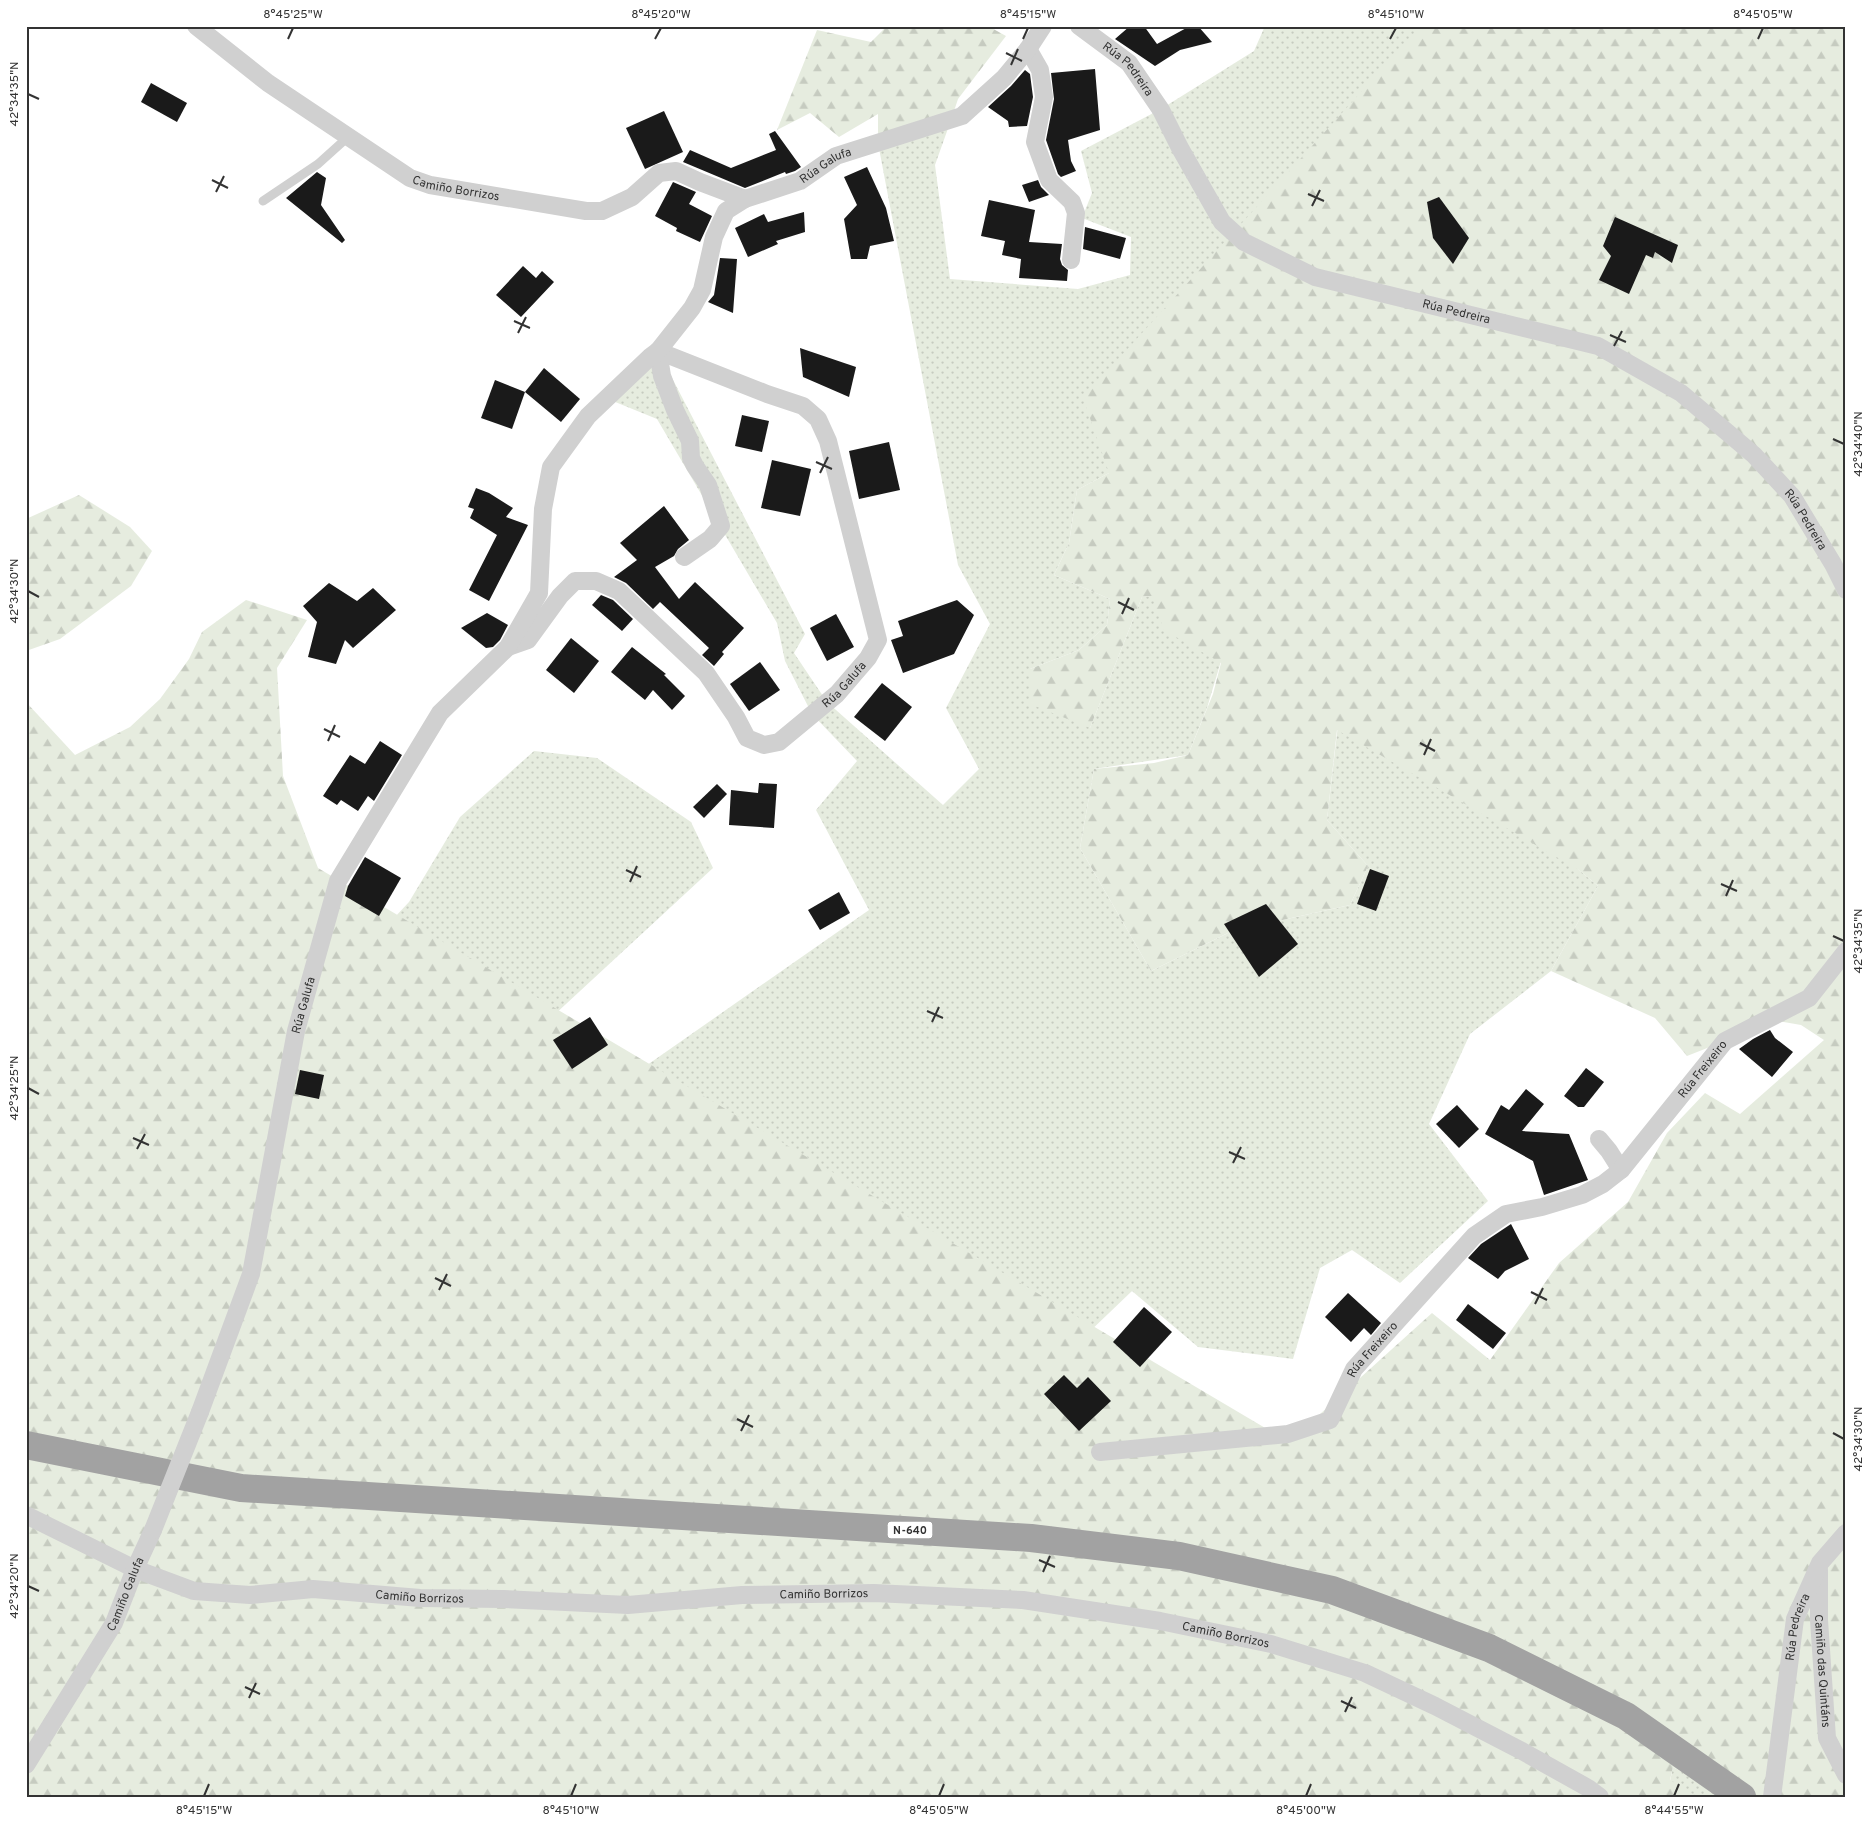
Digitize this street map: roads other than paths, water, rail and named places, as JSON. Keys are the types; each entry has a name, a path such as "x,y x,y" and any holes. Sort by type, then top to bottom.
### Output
{"highway":[{"name":"N-640","path":"26,1446 241,1488 1022,1537 1179,1556 1332,1590 1489,1648 1626,1716 1742,1797"}],"street":[{"name":"Camiño Borrizos","path":"196,26 268,83 410,178 430,185 577,209 602,211 632,197 659,173 676,171 745,199"},
{"name":"Rúa Galufa","path":"200,1412 251,1274 296,1031 338,881 440,713 508,647 540,593 543,509 551,468 588,416 658,351 692,308 702,290 714,237 726,211 745,199 800,181 836,156 962,116 1004,78 1028,49 1043,26"},
{"name":"Rúa Pedreira","path":"1079,26 1129,63 1161,110 1222,222 1244,242 1314,277 1598,346 1681,393 1754,455 1792,496 1833,564 1846,590"},
{"path":"1028,49 1040,70 1044,97 1035,142 1049,180 1072,202 1076,213 1072,260"},
{"name":"Rúa Galufa","path":"508,647 528,640 560,596 575,581 596,580 618,591 706,673 736,717 746,738 764,745 779,742 836,694 868,658 878,640 828,441 818,420 803,406 767,394 658,351"},
{"path":"658,351 662,376 675,410 690,440 691,458 694,466 708,485 721,526 710,539 684,557"},
{"name":"Rúa Freixeiro","path":"1100,1452 1288,1434 1330,1420 1354,1369 1474,1236 1506,1214 1542,1207 1582,1195 1603,1184 1621,1170 1725,1041 1809,998 1846,950"},
{"path":"1599,1139 1610,1151 1621,1170"},
{"name":"Camiño Galufa","path":"26,1765 114,1622 200,1412"},
{"name":"Camiño Borrizos","path":"26,1516 135,1569 194,1591 250,1595 313,1589 420,1598 628,1604 742,1595 874,1593 1023,1600 1160,1620 1271,1644 1364,1673 1435,1706 1522,1751 1588,1788 1600,1797"},
{"name":"Rúa Pedreira","path":"1772,1797 1794,1619 1820,1563 1846,1533"},
{"name":"Camiño das Quintáns","path":"1820,1563 1819,1620 1827,1738 1846,1775"}],"lane":[{"path":"262,201 318,164 348,136"}]}
